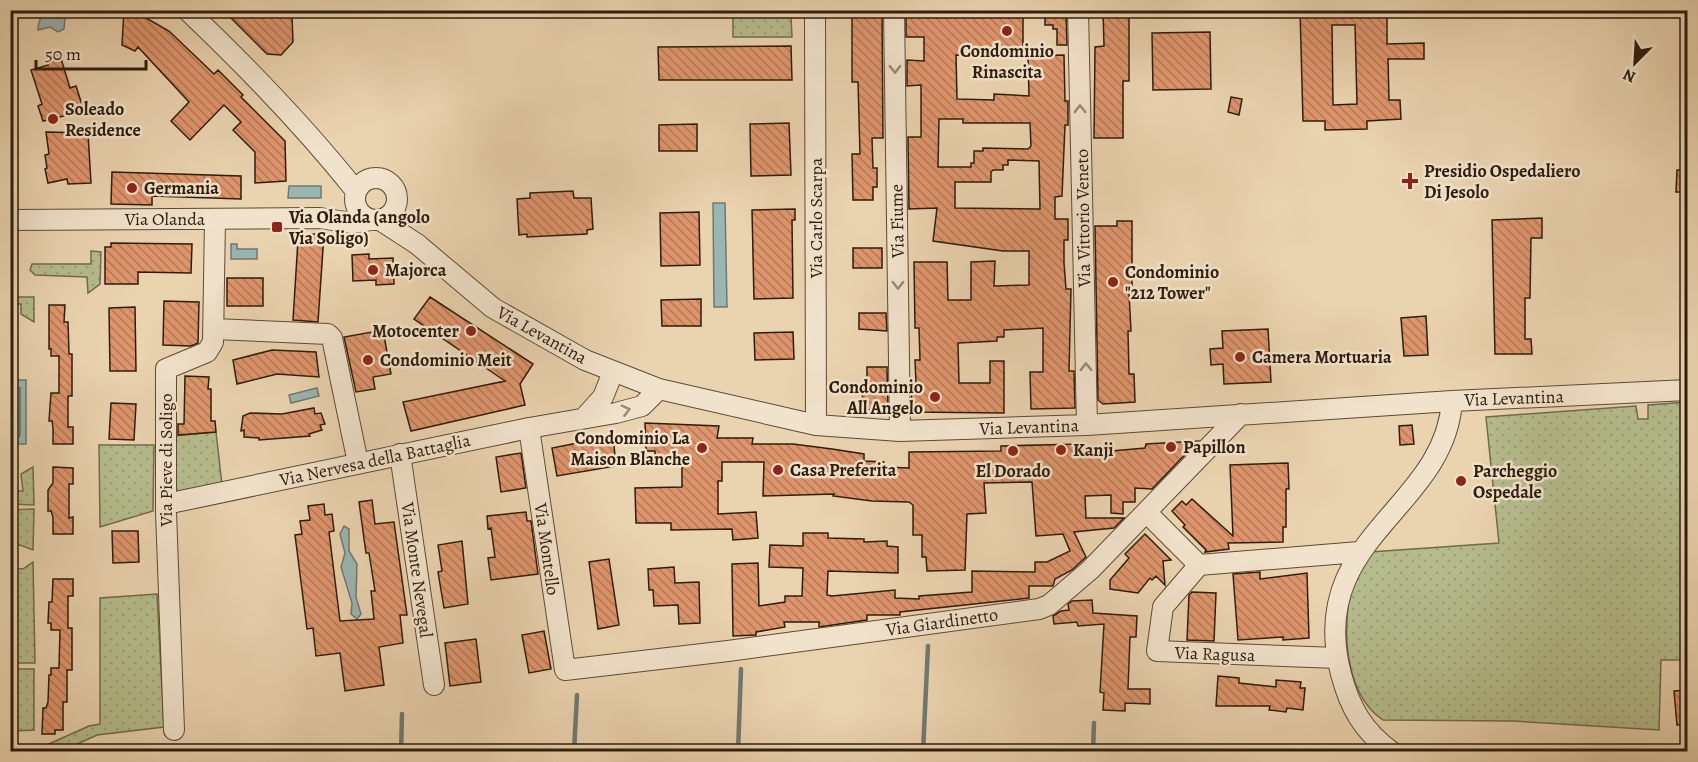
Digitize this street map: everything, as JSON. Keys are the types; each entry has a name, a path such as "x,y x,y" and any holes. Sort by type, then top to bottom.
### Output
{"street":[{"name":"Via Levantina","path":"187,10 225,46 337,165 359,191 359,212 417,244 493,308 554,344 613,372 659,389 816,424 900,431 1087,425 1452,401 1688,390"},
{"name":"Via Carlo Scarpa","path":"815,10 816,424"},
{"name":"Via Fiume","path":"894,10 900,431"},
{"name":"Via Vittorio Veneto","path":"1078,10 1087,425"},
{"name":"Via Levantina","path":"359,191 378,179 390,185 395,192 396,206 417,244"},
{"name":"Via Olanda","path":"320,218 338,214 359,191"},
{"path":"375,220 388,216 396,206"},
{"name":"Via Olanda","path":"10,220 320,218 352,223 375,220"},
{"name":"Via Pieve di Soligo","path":"174,730 166,504 166,369 207,352 213,342 215,219"},
{"path":"214,329 328,334 332,338 358,463"},
{"path":"585,417 603,397 613,372"},
{"name":"Via Nervesa della Battaglia","path":"166,504 642,405 659,389"},
{"path":"1392,752 1369,734 1353,711 1337,658 1335,632 1338,610 1344,586 1359,552 1433,460 1449,429 1452,401"},
{"name":"Via Giardinetto","path":"565,670 728,651 1039,609 1049,605 1090,570 1241,414"},
{"name":"Via Montello","path":"529,428 565,670"},
{"name":"Via Monte Nevegal","path":"400,454 434,685"},
{"path":"1147,513 1199,565 1359,552"},
{"name":"Via Ragusa","path":"1199,565 1163,607 1157,651 1337,658"}],"green space":[{"path":"791,16 792,37 733,37 733,17"},
{"path":"91,251 101,252 100,284 88,293 87,277 35,275 30,270 32,264 91,264"},
{"path":"11,297 34,297 34,322 21,314 21,304 16,304 16,314 11,317"},
{"path":"1687,402 1687,660 1661,660 1659,730 1512,721 1383,720 1371,710 1362,697 1350,666 1347,615 1352,587 1370,552 1499,543 1486,417 1636,406 1638,419 1648,419 1648,405"},
{"path":"216,432 222,485 174,494 173,436"},
{"path":"99,445 154,445 153,511 100,527"},
{"path":"33,467 34,505 11,504 11,471 17,474 13,491 23,491 21,474"},
{"path":"34,509 33,550 20,545 11,546 11,510"},
{"path":"33,562 35,663 11,663 11,568 23,569"},
{"path":"157,594 164,727 97,735 62,751 33,751 89,726 100,724 100,598"},
{"path":"11,669 34,669 34,730 14,731 13,740 10,740"}],"water":[{"path":"58,11 65,17 64,29 58,32 50,27 38,30 39,21 43,15"},
{"path":"289,186 321,186 321,198 288,198"},
{"path":"713,203 725,203 727,307 714,307"},
{"path":"231,244 237,244 237,249 257,249 257,259 231,259"},
{"path":"12,380 26,380 26,444 13,444"},
{"path":"317,388 319,396 291,403 289,395"},
{"path":"344,526 349,529 349,551 357,564 356,597 361,614 357,619 351,614 352,603 341,567 345,553 340,534"}],"building":[{"path":"124,10 141,15 169,31 214,74 218,70 243,95 241,97 285,141 286,181 255,183 255,152 233,130 241,122 224,105 190,140 171,121 189,102 138,47 135,51 122,45"},
{"path":"223,10 286,10 292,16 293,42 281,55 267,54"},
{"path":"852,10 882,10 883,138 872,138 873,168 877,168 877,187 873,187 873,200 853,200 852,154 860,154 858,82 852,82"},
{"path":"906,10 1023,10 1023,52 987,52 987,56 956,55 957,99 994,100 994,94 1029,96 1028,56 1064,55 1068,125 1065,125 1062,196 1055,197 1055,219 1068,219 1068,240 1064,240 1064,263 1066,289 1071,289 1069,371 1074,371 1075,408 1031,409 1030,372 1043,372 1043,328 1004,330 1004,337 997,337 997,341 958,343 959,383 990,383 990,361 1004,361 1004,413 912,412 911,383 916,383 915,360 920,360 919,328 915,328 914,262 947,262 948,300 971,300 971,262 995,261 994,286 1029,285 1029,251 1003,251 933,241 937,208 909,209 908,137 921,137 921,85 907,86 907,60 924,61 924,37 906,37","holes":["939,119 963,119 963,123 1030,123 1031,146 1028,149 983,148 983,151 974,151 974,163 971,163 971,167 938,167","1008,160 1039,161 1040,209 955,208 955,182 991,182 991,172 1003,170 1003,165 1008,165"]},
{"path":"1045,10 1066,10 1067,45 1057,45 1057,29 1053,29 1053,25 1045,25"},
{"path":"1103,10 1129,10 1129,81 1123,81 1123,138 1094,138 1095,47 1104,46"},
{"path":"1300,10 1387,10 1387,44 1424,43 1424,59 1388,59 1389,100 1400,100 1401,119 1367,121 1367,129 1325,130 1325,121 1303,121","holes":["1332,25 1355,25 1357,104 1333,105"]},
{"path":"1210,32 1211,89 1153,90 1152,33"},
{"path":"791,46 792,80 659,80 658,47"},
{"path":"59,52 70,88 76,86 84,111 43,121 38,106 42,104 31,70 48,65 45,57"},
{"path":"1231,97 1242,99 1239,115 1228,112"},
{"path":"789,123 791,175 751,176 750,124"},
{"path":"697,124 697,151 659,151 659,125"},
{"path":"46,132 88,133 91,183 68,184 67,179 48,183 45,169 47,168 45,155 49,154"},
{"path":"1677,170 1688,170 1688,192 1676,192"},
{"path":"112,172 241,176 241,199 152,196 152,205 111,204"},
{"path":"573,191 574,198 591,198 593,229 587,230 587,234 527,237 527,234 519,235 517,199 530,198 530,193"},
{"path":"795,209 795,220 792,220 793,298 754,299 752,210"},
{"path":"699,212 700,265 661,266 660,213"},
{"path":"1542,218 1542,238 1531,238 1530,298 1525,298 1525,339 1531,339 1532,354 1495,354 1492,220"},
{"path":"1117,221 1132,221 1132,293 1129,293 1131,331 1128,331 1129,374 1134,374 1135,402 1103,404 1098,400 1095,226 1117,226"},
{"path":"308,234 324,234 318,322 293,320 298,240 301,240 301,236 308,236"},
{"path":"111,243 192,244 191,273 138,272 138,284 105,284 105,247 111,247"},
{"path":"853,248 882,248 882,268 853,268"},
{"name":"Majorca","path":"369,254 369,259 393,258 394,284 376,285 376,280 353,281 352,255"},
{"path":"227,278 263,278 263,306 227,306"},
{"path":"430,297 533,364 520,384 525,405 411,431 403,402 505,381 414,319"},
{"path":"701,299 701,326 662,326 661,300"},
{"path":"164,301 199,302 198,343 191,346 163,345"},
{"path":"49,305 65,305 64,322 68,322 69,354 72,354 72,396 68,396 68,427 73,427 73,444 53,444 52,421 49,421 51,393 59,393 59,356 51,356 51,349 49,349"},
{"path":"135,307 136,371 110,371 109,308"},
{"path":"859,313 886,313 887,331 859,329"},
{"path":"1426,316 1428,355 1404,356 1401,318"},
{"name":"Camera Mortuaria","path":"1268,329 1271,382 1224,384 1223,364 1211,365 1210,349 1223,348 1222,331"},
{"name":"Condominio Meit","path":"383,330 391,374 373,377 375,389 356,392 344,337"},
{"path":"793,332 794,359 755,360 754,333"},
{"path":"272,350 316,352 319,377 277,374 237,384 233,360"},
{"path":"867,367 887,367 888,409 863,410 862,385 867,385"},
{"path":"185,376 209,377 211,421 215,421 216,432 178,435 178,424 184,424"},
{"path":"111,403 136,404 134,440 109,439"},
{"path":"314,408 315,414 321,413 325,424 320,425 322,430 309,434 310,436 259,440 259,438 244,437 244,430 241,431 243,416 250,413 282,414"},
{"path":"645,423 719,426 717,438 753,438 752,444 793,444 864,454 864,461 884,462 884,467 909,468 909,452 1001,451 1001,446 1081,444 1082,450 1111,451 1145,448 1146,444 1198,441 1152,489 1135,488 1135,502 1123,502 1123,514 1111,513 1111,495 1085,496 1086,518 1124,518 1114,528 1074,532 1086,557 1072,570 1055,579 1053,586 1029,586 1029,598 900,612 900,615 867,615 867,620 819,627 819,622 784,622 785,627 756,632 756,635 733,636 732,564 758,563 759,606 785,602 785,596 802,596 803,568 769,567 770,545 803,546 803,533 828,533 828,538 864,539 864,542 887,541 887,546 898,547 898,573 828,571 827,595 832,596 895,590 895,598 919,599 919,596 972,592 972,571 1035,572 1035,562 1047,562 1070,551 1063,534 1036,536 1032,482 984,483 986,513 967,514 965,570 927,571 926,557 922,557 922,535 913,535 913,505 909,502 872,501 833,496 834,494 763,496 764,462 722,462 722,481 718,481 718,514 756,512 758,538 733,540 732,529 671,530 671,523 636,523 635,488 682,487 682,456 655,457 655,451 646,451"},
{"path":"1412,425 1414,444 1400,445 1399,426"},
{"path":"613,436 616,466 557,476 552,448"},
{"path":"521,453 526,488 501,492 496,457"},
{"path":"1288,463 1289,489 1286,489 1286,527 1283,527 1283,542 1228,543 1229,549 1205,552 1206,550 1183,527 1185,525 1172,511 1182,501 1186,505 1192,499 1233,536 1230,465"},
{"path":"53,467 73,468 73,484 69,484 69,518 73,517 73,534 53,534 53,517 51,511 48,511 48,490 53,483"},
{"path":"372,500 375,524 394,522 407,615 400,615 403,643 379,647 384,685 345,691 340,653 316,656 313,628 307,629 295,535 302,534 300,521 310,520 308,506 324,504 325,515 332,514 334,531 329,532 340,621 374,619 371,591 375,591 369,553 366,553 359,502"},
{"path":"526,512 527,521 531,521 538,574 491,580 488,558 495,557 487,516"},
{"path":"112,531 138,531 139,562 113,563"},
{"path":"1145,534 1171,560 1163,561 1165,585 1156,576 1152,580 1150,578 1138,593 1110,589 1110,580 1129,558 1125,554"},
{"path":"462,541 468,604 444,608 438,572 442,571 438,545"},
{"path":"609,559 619,625 598,629 589,562"},
{"path":"674,567 675,583 699,582 700,623 679,624 678,605 654,606 653,590 649,590 648,569"},
{"path":"1260,572 1260,579 1307,573 1309,638 1238,640 1233,574"},
{"path":"53,579 73,579 73,596 68,596 68,628 72,628 72,670 67,670 67,702 63,702 63,730 55,730 55,734 42,734 43,708 46,708 48,702 49,675 51,675 51,668 59,668 60,630 51,630 51,623 48,623"},
{"path":"1192,592 1216,593 1214,641 1187,640 1189,595"},
{"path":"1092,600 1093,613 1137,616 1136,637 1130,637 1128,689 1150,689 1150,704 1125,703 1125,711 1103,710 1104,693 1100,692 1104,624 1078,626 1077,622 1054,624 1053,616 1061,611 1069,610 1068,604 1072,601"},
{"path":"544,631 551,669 529,673 522,635"},
{"path":"476,639 481,682 450,686 445,643"},
{"path":"1218,676 1239,678 1239,683 1276,687 1276,680 1301,682 1300,688 1305,688 1303,710 1287,708 1286,712 1269,710 1270,706 1216,706"},
{"path":"1688,690 1688,725 1677,725 1674,691"}],"waterway":[{"path":"923,752 928,646"},
{"path":"738,752 741,669"},
{"path":"574,752 577,695"},
{"path":"401,752 402,714"},
{"path":"1093,752 1094,723"}],"place":[{"name":"Condominio Rinascita","path":"1007,31"},
{"name":"Soleado Residence","path":"53,119"},
{"name":"Presidio Ospedaliero Di Jesolo","path":"1410,181"},
{"name":"Germania","path":"132,188"},
{"name":"Via Olanda (angolo Via Soligo)","path":"277,227"},
{"name":"Majorca","path":"373,270"},
{"name":"Condominio \"212 Tower\"","path":"1113,282"},
{"name":"Motocenter","path":"471,331"},
{"name":"Camera Mortuaria","path":"1240,357"},
{"name":"Condominio Meit","path":"368,360"},
{"name":"Condominio All Angelo","path":"935,397"},
{"name":"Papillon","path":"1171,447"},
{"name":"Condominio La Maison Blanche","path":"702,448"},
{"name":"Kanji","path":"1061,450"},
{"name":"El Dorado","path":"1013,451"},
{"name":"Casa Preferita","path":"778,470"},
{"name":"Parcheggio Ospedale","path":"1461,481"}]}
